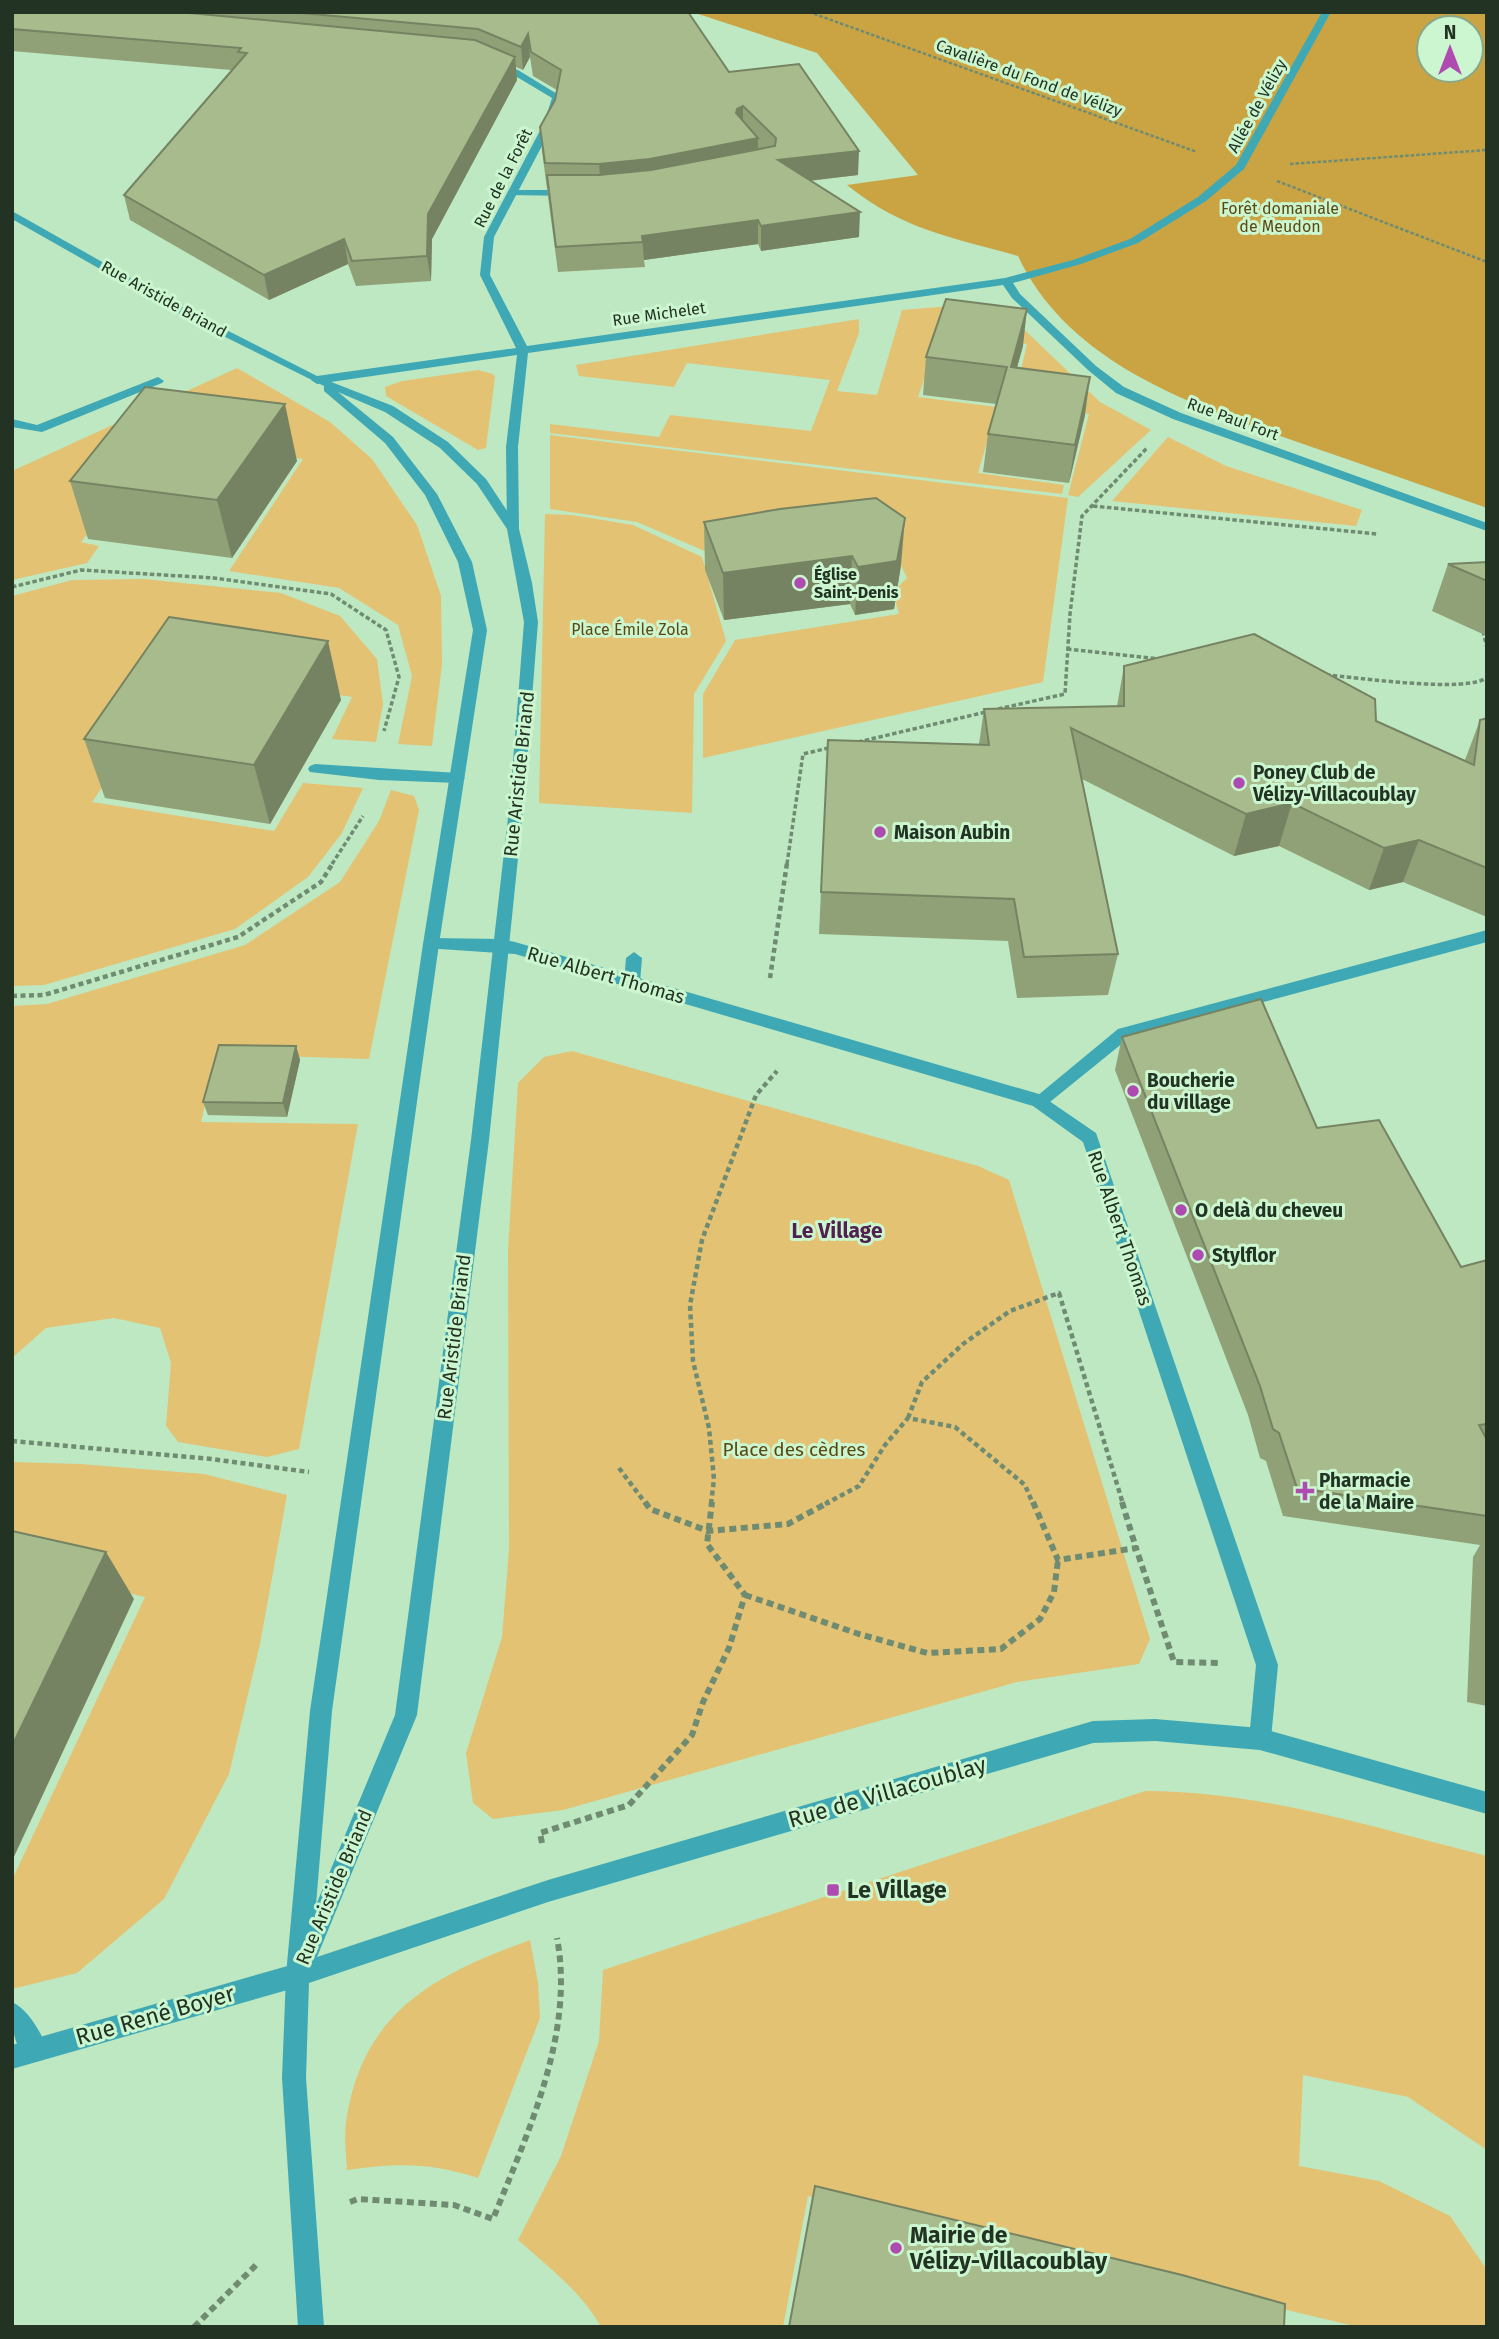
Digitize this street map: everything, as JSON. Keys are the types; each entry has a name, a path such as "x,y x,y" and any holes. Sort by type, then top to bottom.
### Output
{"street":[{"name":"Allée de Vélizy","path":"1006,281 1077,262 1134,241 1202,199 1240,167 1327,12"},
{"name":"Rue de la Forêt","path":"480,58 515,72 557,97 549,124 489,237 485,275 523,350"},
{"path":"512,192 589,194"},
{"name":"Rue Aristide Briand","path":"12,214 185,313 317,380 378,404 444,445 482,482 513,529 526,583 531,622 517,800 480,1140 406,1715 298,1975"},
{"name":"Rue Michelet","path":"317,380 1006,281"},
{"name":"Rue Paul Fort","path":"1006,281 1016,296 1111,383 1153,407 1487,527"},
{"path":"513,529 512,447 523,350"},
{"name":"Rue Aristide Briand","path":"298,1975 321,1711 431,944 480,630 465,562 431,494 389,440 317,380"},
{"path":"12,423 38,429 158,382"},
{"path":"315,769 458,778"},
{"path":"1040,1101 1124,1033 1487,936"},
{"name":"Rue Albert Thomas","path":"431,944 500,945 1040,1101 1090,1138 1267,1665 1259,1739"},
{"path":"632,982 634,958"},
{"name":"Rue de Villacoublay","path":"298,1975 548,1891 1093,1732 1155,1730 1259,1739 1487,1803"},
{"path":"298,1975 294,2078 311,2327"},
{"name":"Rue René Boyer","path":"12,2057 298,1975"},
{"path":"12,2014 36,2050"}],"path":[{"name":"Cavalière du Fond de Vélizy","path":"809,12 1240,167 1487,262"},
{"path":"1240,167 1487,150"},
{"path":"855,742 1065,694 1067,649 1082,516 1177,416"},
{"path":"1092,506 1382,534"},
{"path":"12,587 81,570 215,578 331,594 386,630 399,677 379,751 379,775 362,821 321,882 238,937 44,995 12,996"},
{"path":"1482,626 1487,648"},
{"path":"1067,649 1164,659"},
{"path":"1314,674 1456,686 1483,681 1487,677"},
{"path":"764,1021 803,754 842,745"},
{"path":"801,1032 782,1065 756,1095 702,1240 690,1305 693,1361 709,1428 714,1479 707,1544 745,1595 859,1634 927,1653 1001,1649 1040,1619 1054,1592 1058,1560 1025,1485 955,1427 908,1418"},
{"path":"619,1468 650,1509 708,1531 788,1524 859,1486 908,1418 922,1382 963,1344 1010,1311 1059,1293 1136,1548 1174,1662 1267,1665"},
{"path":"12,1441 211,1459 355,1478"},
{"path":"1058,1560 1136,1548"},
{"path":"194,2327 304,2218 358,2199 454,2205 493,2219 538,2097 563,1989 558,1940 540,1833 629,1805 692,1735 703,1702 729,1648 745,1595"}],"green space":[{"name":"Forêt domaniale de Meudon","path":"692,12 1487,12 1487,508 1223,415 1141,378 1104,355 1070,327 1041,294 1018,256 949,237 908,222 847,185 918,175 817,53"},
{"path":"975,304 1012,318 1100,402 1151,430 1078,497 1068,495 1089,414 1013,404 1027,344 940,334 918,397 997,407 978,473 1064,485 1062,494 550,433 550,424 659,437 670,415 811,431 830,380 687,363 674,387 579,376 576,365 859,319 859,333 837,391 877,395 902,310"},
{"path":"237,368 330,422 372,459 417,525 441,596 442,664 432,746 398,744 412,676 398,625 339,588 229,571 303,459 161,440 81,542 99,546 87,563 12,580 12,471"},
{"path":"478,370 495,377 486,448 478,450 386,396 385,387 402,381"},
{"path":"550,435 1068,498 1043,682 703,758 703,694 735,640 899,614 893,592 907,578 896,554 707,552 637,522 550,509"},
{"path":"1168,437 1226,466 1362,510 1356,526 1112,501"},
{"name":"Place Émile Zola","path":"545,514 572,515 633,525 702,557 726,641 694,694 692,813 539,803"},
{"path":"144,579 281,593 340,616 377,659 383,704 376,742 332,739 352,697 182,671 92,802 274,831 303,783 363,788 342,833 308,877 235,929 44,985 12,986 12,596 72,580"},
{"path":"391,790 414,796 419,810 369,1059 217,1054 201,1122 358,1124 299,1449 267,1457 178,1442 166,1426 171,1363 160,1328 114,1318 46,1328 12,1358 12,1006 47,1004 245,945 340,882 379,821"},
{"name":"Place des cèdres","path":"572,1051 978,1166 1009,1180 1150,1639 1139,1664 1017,1682 563,1810 493,1819 473,1803 466,1753 502,1637 509,1549 508,1250 518,1083 544,1057"},
{"path":"12,1462 80,1464 204,1474 287,1495 260,1644 229,1774 164,1899 77,1973 12,1989 12,1880 145,1597 12,1565"},
{"path":"1145,1791 1232,1797 1275,1804 1487,1856 1487,2150 1408,2097 1303,2075 1299,2166 1379,2181 1450,2216 1487,2270 1487,2327 1358,2327 808,2196 783,2327 601,2327 574,2291 518,2240 561,2156 599,2041 603,1970"},
{"path":"530,1940 538,1983 540,2018 478,2178 444,2169 413,2165 347,2170 345,2128 355,2084 368,2052 386,2025 408,2003 434,1984 495,1953"}],"building":[{"path":"12,12 179,12 475,40 515,57 428,214 427,256 352,261 344,239 264,275 124,195 247,53 238,52 241,48 12,29"},
{"path":"290,12 688,12 729,72 799,64 859,151 778,160 860,212 761,226 758,220 642,236 643,242 556,247 547,175 599,175 651,170 775,146 776,138 743,106 737,109 736,113 758,138 650,159 599,164 545,163 540,127 555,100 561,70 531,52 528,34 521,47 478,29"},
{"path":"946,299 1027,309 1011,367 1090,377 1075,445 988,434 1007,367 926,357"},
{"path":"145,387 285,404 217,500 70,481"},
{"path":"876,498 905,518 897,561 858,567 852,556 723,573 704,522 780,509"},
{"path":"1487,562 1487,581 1448,564"},
{"path":"169,617 328,641 254,765 84,739"},
{"path":"1254,634 1375,699 1376,721 1474,765 1480,720 1487,718 1487,868 1419,840 1384,848 1292,803 1246,814 1071,728 1118,954 1024,957 1014,899 821,892 828,740 989,745 984,709 1124,706 1124,666"},
{"path":"1261,999 1317,1128 1379,1120 1461,1267 1487,1260 1487,1424 1479,1425 1487,1440 1487,1516 1297,1488 1279,1433 1273,1429 1260,1386 1122,1037"},
{"path":"219,1045 296,1046 283,1103 203,1102"},
{"path":"12,1531 106,1552 12,1746"},
{"name":"Mairie de Vélizy-Villacoublay","path":"815,2186 1182,2275 1285,2304 1284,2327 789,2327"}],"place":[{"name":"Église Saint-Denis","path":"800,583"},
{"name":"Poney Club de Vélizy-Villacoublay","path":"1239,783"},
{"name":"Maison Aubin","path":"880,832"},
{"name":"Boucherie du village","path":"1133,1091"},
{"name":"O delà du cheveu","path":"1181,1210"},
{"name":"Stylflor","path":"1198,1255"},
{"name":"Pharmacie de la Maire","path":"1305,1491"},
{"name":"Le Village","path":"833,1890"},
{"name":"Mairie de Vélizy-Villacoublay","path":"896,2248"}],"district":[{"name":"Le Village","path":"837,1231"}]}
